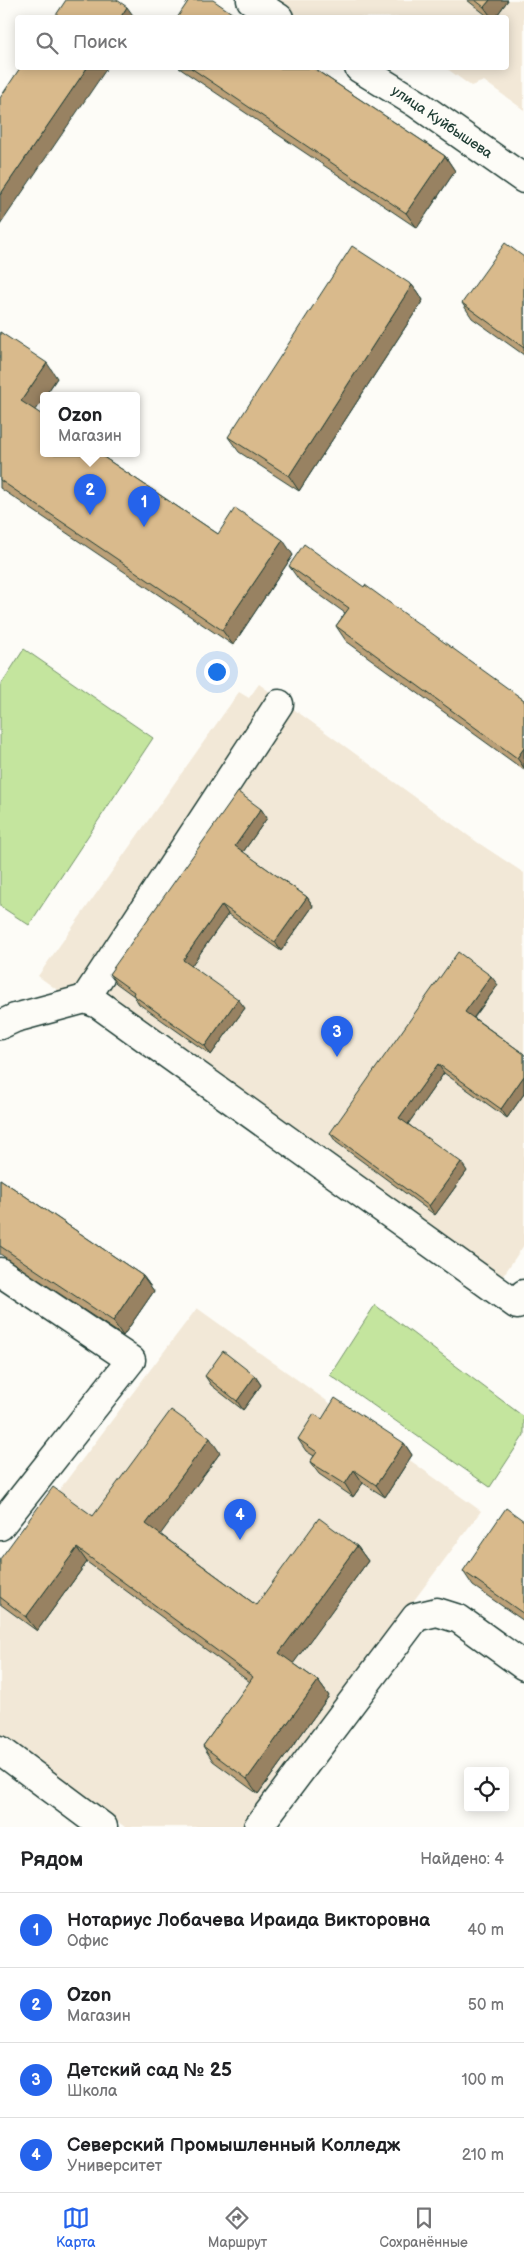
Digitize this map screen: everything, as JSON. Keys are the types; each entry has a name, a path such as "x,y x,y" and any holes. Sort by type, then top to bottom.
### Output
{"street":[{"path":"251,0 274,15"},
{"name":"улица Куйбышева","path":"362,70 416,103 524,179"},
{"path":"85,999 280,704"},
{"path":"0,1025 15,1018 85,999 98,1004 326,1170 517,1305 524,1294"},
{"path":"0,1272 131,1360 0,1526"},
{"path":"258,1827 416,1617 437,1612 459,1619 524,1666"},
{"path":"0,1750 103,1827"}],"shaded area":[{"path":"269,0 524,0 524,110 484,81 471,86 449,70 509,70 509,15 291,15"},
{"path":"259,684 477,842 524,873 524,1245 490,1295 263,1139 38,976 239,692 249,698"},
{"path":"197,1308 481,1511 244,1827 125,1827 0,1737 0,1568"}],"green space":[{"path":"24,649 153,738 29,925 0,906 0,686"},
{"path":"375,1305 524,1417 524,1435 490,1487 330,1375"}],"building":[{"path":"66,0 117,0 127,7 122,15 56,15"},
{"path":"189,0 213,0 235,15 179,15"},
{"path":"475,0 490,0 484,7"},
{"path":"19,70 86,70 0,195 0,98"},
{"path":"194,70 316,70 445,156 406,213"},
{"path":"505,243 524,257 524,348 462,303"},
{"path":"352,246 412,285 289,476 228,437"},
{"path":"0,332 47,363 21,401 40,413 40,457 103,457 218,534 235,508 283,540 222,630 0,480"},
{"path":"304,544 364,587 365,585 524,700 524,748 517,758 336,626 349,608 289,566"},
{"path":"238,792 261,809 235,846 307,897 275,942 222,905 183,960 238,999 205,1046 133,995 134,992 109,974"},
{"path":"458,952 491,976 465,1012 524,1054 524,1076 501,1109 438,1064 399,1118 461,1162 429,1206 330,1133"},
{"path":"0,1179 143,1276 113,1321 0,1246"},
{"path":"223,1351 255,1376 237,1401 205,1376"},
{"path":"335,1398 404,1443 376,1485 354,1470 345,1484 310,1462 317,1452 298,1439 314,1414 322,1419"},
{"path":"171,1410 210,1438 146,1524 256,1605 319,1518 357,1546 279,1653 318,1681 247,1779 203,1746 253,1677 77,1548 26,1617 0,1597 0,1559 53,1487 93,1516"},
{"path":"506,1508 524,1521 524,1614 463,1571"}],"place":[{"name":"Ozon","path":"90,515"},
{"name":"Нотариус Лобачева Ираида Викторовна","path":"144,527"},
{"name":"Детский сад № 25","path":"337,1057"},
{"name":"Северский Промышленный Колледж","path":"240,1540"}]}
